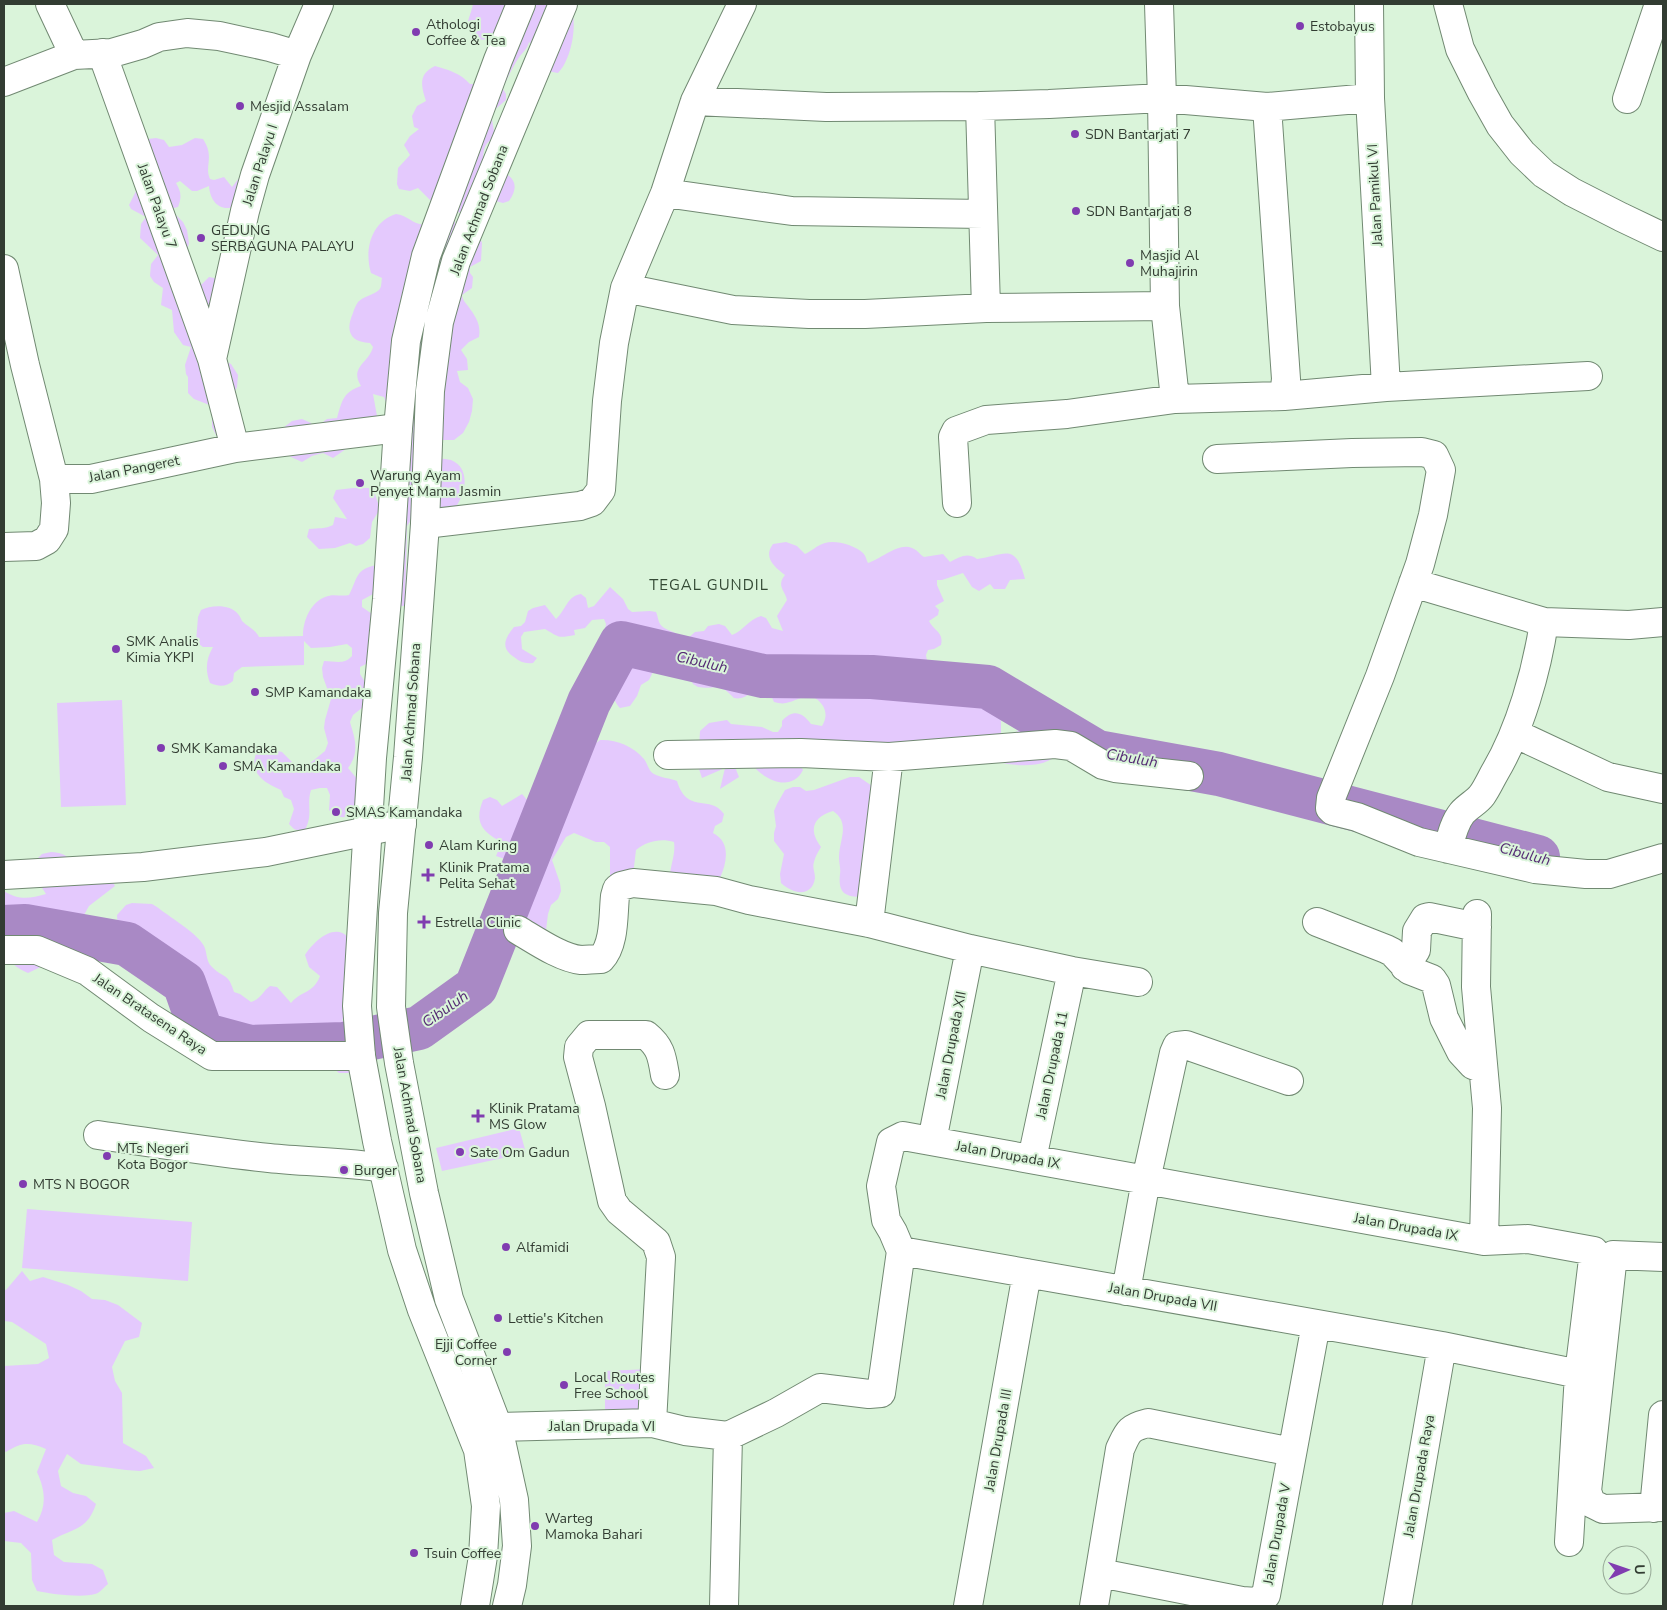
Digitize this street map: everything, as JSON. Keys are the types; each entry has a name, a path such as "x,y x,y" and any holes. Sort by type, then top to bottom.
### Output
{"street":[{"path":"50,4 74,55"},
{"name":"Jalan Palayu I","path":"236,448 212,359 244,211 297,55 319,4"},
{"path":"475,1606 483,1556 486,1506 478,1450 419,1302 402,1250 361,1052 357,1006 372,758 387,599 398,428 406,341 426,256 498,60 521,4"},
{"name":"Jalan Achmad Sobana","path":"507,1606 517,1546 514,1500 498,1428 449,1299 424,1193 399,1063 391,1007 393,913 409,747 425,524 430,391 439,322 456,261 562,4"},
{"path":"425,524 580,506 592,502 601,490 607,401 614,343 625,288 665,193 695,101 742,4"},
{"path":"1159,4 1165,306 1175,398"},
{"name":"Jalan Pamikul VI","path":"1369,4 1370,98 1386,387"},
{"path":"1448,4 1460,49 1500,126 1522,154 1544,174 1572,192 1620,217 1663,236"},
{"path":"1627,99 1659,4"},
{"path":"4,82 74,55 112,53 159,37 187,33 219,36 297,55"},
{"name":"Jalan Palayu 7","path":"102,53 212,359"},
{"path":"695,101 826,106 980,106 1162,98 1267,107 1370,98"},
{"path":"980,106 986,308"},
{"path":"1267,107 1286,379 1284,396"},
{"path":"665,193 792,211 983,214"},
{"path":"4,269 14,368 54,479 56,519 51,535 47,540 36,546 4,547"},
{"path":"625,288 703,305 733,310 762,311 865,314 986,308 1165,306"},
{"path":"418,290 446,298"},
{"path":"957,503 953,438 956,431 986,420 1067,414 1175,398 1284,396 1386,387 1588,376"},
{"name":"Jalan Pangeret","path":"54,479 91,478 236,448 398,428"},
{"path":"1217,459 1422,452 1434,455 1441,470 1433,515 1420,564 1380,676 1330,803 1333,811 1357,817 1420,842 1450,841 1535,869 1586,874 1609,874 1663,858"},
{"path":"1413,583 1544,622 1629,626 1663,622"},
{"path":"1450,841 1462,814 1481,796 1514,733 1521,716 1539,651 1544,622"},
{"path":"1514,733 1608,777 1663,789"},
{"path":"668,755 802,753 889,757 1055,744 1071,746 1103,765 1115,768 1189,776"},
{"path":"868,923 889,757"},
{"path":"4,875 143,868 266,852 402,824"},
{"path":"518,930 553,950 573,958 581,960 601,959 607,953 617,889 633,883 716,891 749,900 868,923 970,949 1138,982"},
{"path":"1405,967 1416,950 1417,931 1425,918 1477,921 1476,987 1487,1108 1484,1241"},
{"path":"1318,922 1386,949 1396,956 1405,967 1431,979 1434,982 1442,1013 1461,1052 1472,1065 1483,1070"},
{"name":"Jalan Drupada XII","path":"932,1141 970,949"},
{"name":"Jalan Bratasena Raya","path":"4,950 37,950 87,971 151,1018 212,1056 361,1052"},
{"name":"Jalan Drupada 11","path":"1032,1159 1072,970"},
{"path":"652,1423 661,1257 656,1242 619,1211 612,1201 578,1056 579,1047 589,1035 646,1035 656,1042 662,1056 665,1074"},
{"path":"1126,1291 1146,1180 1177,1046 1186,1045 1290,1082"},
{"path":"98,1135 268,1158 335,1164 352,1163 384,1168"},
{"path":"724,1606 728,1436 776,1413 820,1388 869,1394 881,1393 901,1251 894,1232 886,1220 881,1186 891,1142 904,1136 932,1141"},
{"name":"Jalan Drupada IX","path":"932,1141 1484,1241 1528,1239 1594,1251 1590,1375 1569,1542"},
{"name":"Jalan Drupada VII","path":"901,1251 1442,1346 1590,1375"},
{"path":"1663,1257 1613,1256 1590,1375 1587,1491 1591,1503 1603,1509 1659,1508 1663,1415"},
{"name":"Jalan Drupada III","path":"968,1606 1027,1274"},
{"name":"Jalan Drupada V","path":"1100,1573 1242,1601 1257,1602 1266,1595 1316,1324"},
{"name":"Jalan Drupada Raya","path":"1397,1606 1442,1346"},
{"name":"Jalan Drupada VI","path":"498,1428 652,1423 685,1431 728,1436"},
{"path":"1094,1606 1120,1449 1134,1426 1148,1423 1292,1452"}],"shaded area":[{"path":"473,4 560,4 573,15 573,38 566,61 558,73 547,71 529,42 504,86 506,100 491,113 495,138 486,145 483,165 504,172 513,180 515,186 514,193 509,201 503,203 492,200 464,214 458,212 455,217 455,234 480,238 482,243 481,261 470,267 470,273 473,277 472,288 462,295 477,321 479,337 469,342 461,350 467,359 468,370 457,371 460,382 468,388 473,399 472,411 463,433 454,440 442,440 434,432 427,459 448,459 457,464 462,469 464,475 464,489 459,502 446,516 420,501 411,508 411,520 407,526 405,606 399,606 388,408 384,397 373,394 377,416 376,428 333,458 323,453 312,456 302,462 291,457 282,450 283,428 292,421 302,419 311,423 318,432 323,422 327,419 337,418 342,402 347,394 361,386 358,380 358,370 373,347 370,343 354,338 349,325 358,302 377,292 381,286 382,278 371,273 368,255 369,246 375,230 387,218 396,214 419,224 427,224 434,204 418,188 410,191 399,189 397,184 398,168 410,155 404,145 410,136 419,129 414,127 412,116 417,106 426,101 422,81 426,73 435,66 458,75 470,84 475,84 496,36 491,39 478,40 469,32 468,24"},
{"path":"195,138 203,139 207,145 209,156 208,174 210,179 214,180 224,177 232,187 243,176 236,206 230,208 221,207 211,196 209,186 192,191 180,181 176,183 180,194 178,207 170,209 183,222 187,230 189,243 186,254 196,286 202,284 209,277 219,279 222,360 231,364 238,375 237,387 232,398 229,438 217,437 212,427 212,406 194,399 188,393 188,377 185,365 191,347 183,345 174,332 172,310 161,305 163,288 154,282 150,276 151,264 158,255 140,238 141,224 146,217 131,209 129,205 140,183 145,142 148,139 164,140 169,147 182,145"},
{"path":"369,488 375,494 380,509 372,522 370,538 363,544 356,546 350,543 335,548 319,549 307,537 309,529 325,528 333,525 335,517 347,519 333,498 336,490"},
{"path":"786,542 797,546 805,554 825,543 845,544 863,553 868,563 901,547 914,549 924,557 943,554 950,562 967,556 977,559 1001,554 1013,555 1021,567 1025,579 1010,580 1005,589 994,589 990,584 979,591 972,587 963,573 937,580 937,585 944,601 935,606 939,610 938,615 929,621 940,634 942,641 941,645 928,650 926,655 927,661 951,695 969,694 977,701 977,706 996,693 1015,691 1019,694 1019,699 1015,705 1004,707 996,705 995,711 1001,721 1001,733 1005,736 1033,728 1045,730 1051,733 1054,757 1048,761 1033,765 1015,765 992,760 900,770 848,770 799,764 803,770 798,777 792,781 785,782 770,779 752,764 735,767 739,777 720,789 725,768 702,778 698,766 700,731 709,723 727,720 731,724 762,727 778,732 782,726 782,721 786,717 797,714 804,717 811,724 822,726 825,719 823,706 814,698 809,697 784,703 774,702 765,687 757,689 743,698 734,698 721,688 698,687 693,684 688,672 665,676 659,671 654,670 649,680 641,685 637,696 630,706 620,708 615,701 613,692 614,686 620,679 622,672 620,649 615,634 605,629 604,619 592,620 585,628 574,630 575,635 569,636 562,637 545,629 524,632 521,637 522,649 537,658 533,663 521,661 510,654 505,646 508,635 514,627 521,626 525,622 528,611 533,608 545,605 556,619 576,595 581,594 586,598 588,608 594,606 610,587 623,599 628,609 632,612 656,612 659,623 666,629 679,635 680,640 686,640 695,632 704,631 708,626 719,624 725,626 732,635 761,616 766,618 772,628 783,631 777,616 787,600 781,585 785,575 771,561 769,553 773,544"},
{"path":"377,565 377,592 362,600 362,607 375,616 368,663 360,667 360,674 368,687 367,704 353,715 350,722 355,740 355,751 348,768 358,780 356,811 349,816 339,817 329,810 330,795 327,788 311,790 309,820 304,831 305,833 294,829 289,824 294,809 291,800 284,797 281,790 258,775 254,764 255,757 258,749 266,748 282,752 293,763 308,765 325,751 328,743 324,728 331,699 323,677 322,668 324,661 340,662 349,659 352,656 352,648 347,644 311,648 304,641 304,665 242,667 234,673 233,681 222,686 217,685 210,683 207,674 208,660 213,647 203,647 196,642 198,617 201,610 205,608 225,607 235,611 242,621 259,637 303,636 304,624 308,613 315,604 328,596 349,595 358,575 365,569"},
{"path":"122,700 126,805 61,807 57,703"},
{"path":"600,740 612,741 629,747 643,758 652,773 677,781 681,791 687,798 719,808 724,814 722,822 715,826 713,833 723,842 726,853 720,878 670,880 674,842 659,840 649,842 636,850 633,875 610,877 610,847 604,842 596,842 574,833 566,837 552,860 561,891 558,899 551,905 546,930 538,945 531,951 523,951 502,931 500,914 507,891 529,874 528,867 514,859 496,856 499,849 498,840 483,828 479,819 483,800 490,797 497,800 502,806 522,794 543,818 554,823 560,823 561,813 554,796 555,769 578,759"},
{"path":"850,777 859,777 878,790 862,897 851,896 841,889 839,851 843,826 842,821 833,811 821,817 815,825 815,835 821,847 813,864 815,878 813,884 806,891 796,892 791,890 781,883 780,874 784,854 774,841 776,826 774,811 777,804 785,790 793,787 800,787 806,791 814,790"},
{"path":"51,852 62,854 79,866 110,877 115,886 89,906 81,925 74,933 45,926 38,935 46,939 47,964 28,973 14,965 5,949 4,891 24,898 46,894 37,880 35,861 42,854"},
{"path":"132,903 152,904 194,934 204,946 210,965 228,978 234,992 251,1002 270,986 277,987 291,1003 311,989 320,976 309,967 305,955 313,945 330,933 342,933 348,937 345,1014 342,1020 347,1025 347,1033 332,1048 353,1073 339,1073 333,1068 270,1043 258,1036 245,1039 237,1045 241,1058 191,1033 196,1007 182,1003 188,991 183,986 177,984 175,977 155,968 155,962 164,951 166,945 153,947 134,942 118,929 117,915 126,905"},
{"path":"519,1128 526,1153 442,1171 436,1148"},
{"path":"27,1209 192,1222 188,1281 22,1268"},
{"path":"22,1271 30,1281 43,1277 68,1285 92,1299 105,1300 118,1305 142,1323 139,1337 125,1341 112,1367 115,1381 122,1393 123,1443 146,1456 154,1468 140,1471 81,1464 67,1454 58,1471 61,1486 73,1493 86,1496 96,1504 84,1524 52,1540 54,1555 64,1562 92,1564 103,1570 108,1584 95,1594 75,1596 37,1591 32,1580 31,1553 21,1543 4,1541 4,1513 14,1511 37,1522 44,1503 42,1485 37,1472 46,1449 26,1444 6,1452 4,1451 4,1366 38,1364 49,1358 46,1344 12,1322 4,1321 4,1289 6,1290"},
{"path":"650,1369 649,1424 605,1423 605,1371"}],"waterway":[{"name":"Cibuluh","path":"4,927 25,926 127,944 184,983 202,1034 250,1047 344,1044 419,1028 476,987 589,702 621,643 763,676 872,677 988,687 1097,752 1219,774 1538,857"}],"place":[{"name":"Estobayus","path":"1300,26"},
{"name":"Athologi Coffee & Tea","path":"416,32"},
{"name":"Mesjid Assalam","path":"240,106"},
{"name":"SDN Bantarjati 7","path":"1075,134"},
{"name":"SDN Bantarjati 8","path":"1076,211"},
{"name":"GEDUNG SERBAGUNA PALAYU","path":"201,238"},
{"name":"Masjid Al Muhajirin","path":"1130,263"},
{"name":"Warung Ayam Penyet Mama Jasmin","path":"360,483"},
{"name":"SMK Analis Kimia YKPI","path":"116,649"},
{"name":"SMP Kamandaka","path":"255,692"},
{"name":"SMK Kamandaka","path":"161,748"},
{"name":"SMA Kamandaka","path":"223,766"},
{"name":"SMAS Kamandaka","path":"336,812"},
{"name":"Alam Kuring","path":"429,845"},
{"name":"Klinik Pratama Pelita Sehat","path":"428,875"},
{"name":"Estrella Clinic","path":"424,922"},
{"name":"Klinik Pratama MS Glow","path":"478,1116"},
{"name":"Sate Om Gadun","path":"460,1152"},
{"name":"MTs Negeri Kota Bogor","path":"107,1156"},
{"name":"Burger","path":"344,1170"},
{"name":"MTS N BOGOR","path":"23,1184"},
{"name":"Alfamidi","path":"506,1247"},
{"name":"Lettie's Kitchen","path":"498,1318"},
{"name":"Ejji Coffee Corner","path":"507,1352"},
{"name":"Local Routes Free School","path":"564,1385"},
{"name":"Warteg Mamoka Bahari","path":"535,1526"},
{"name":"Tsuin Coffee","path":"414,1553"}],"district":[{"name":"TEGAL GUNDIL","path":"709,585"}]}
